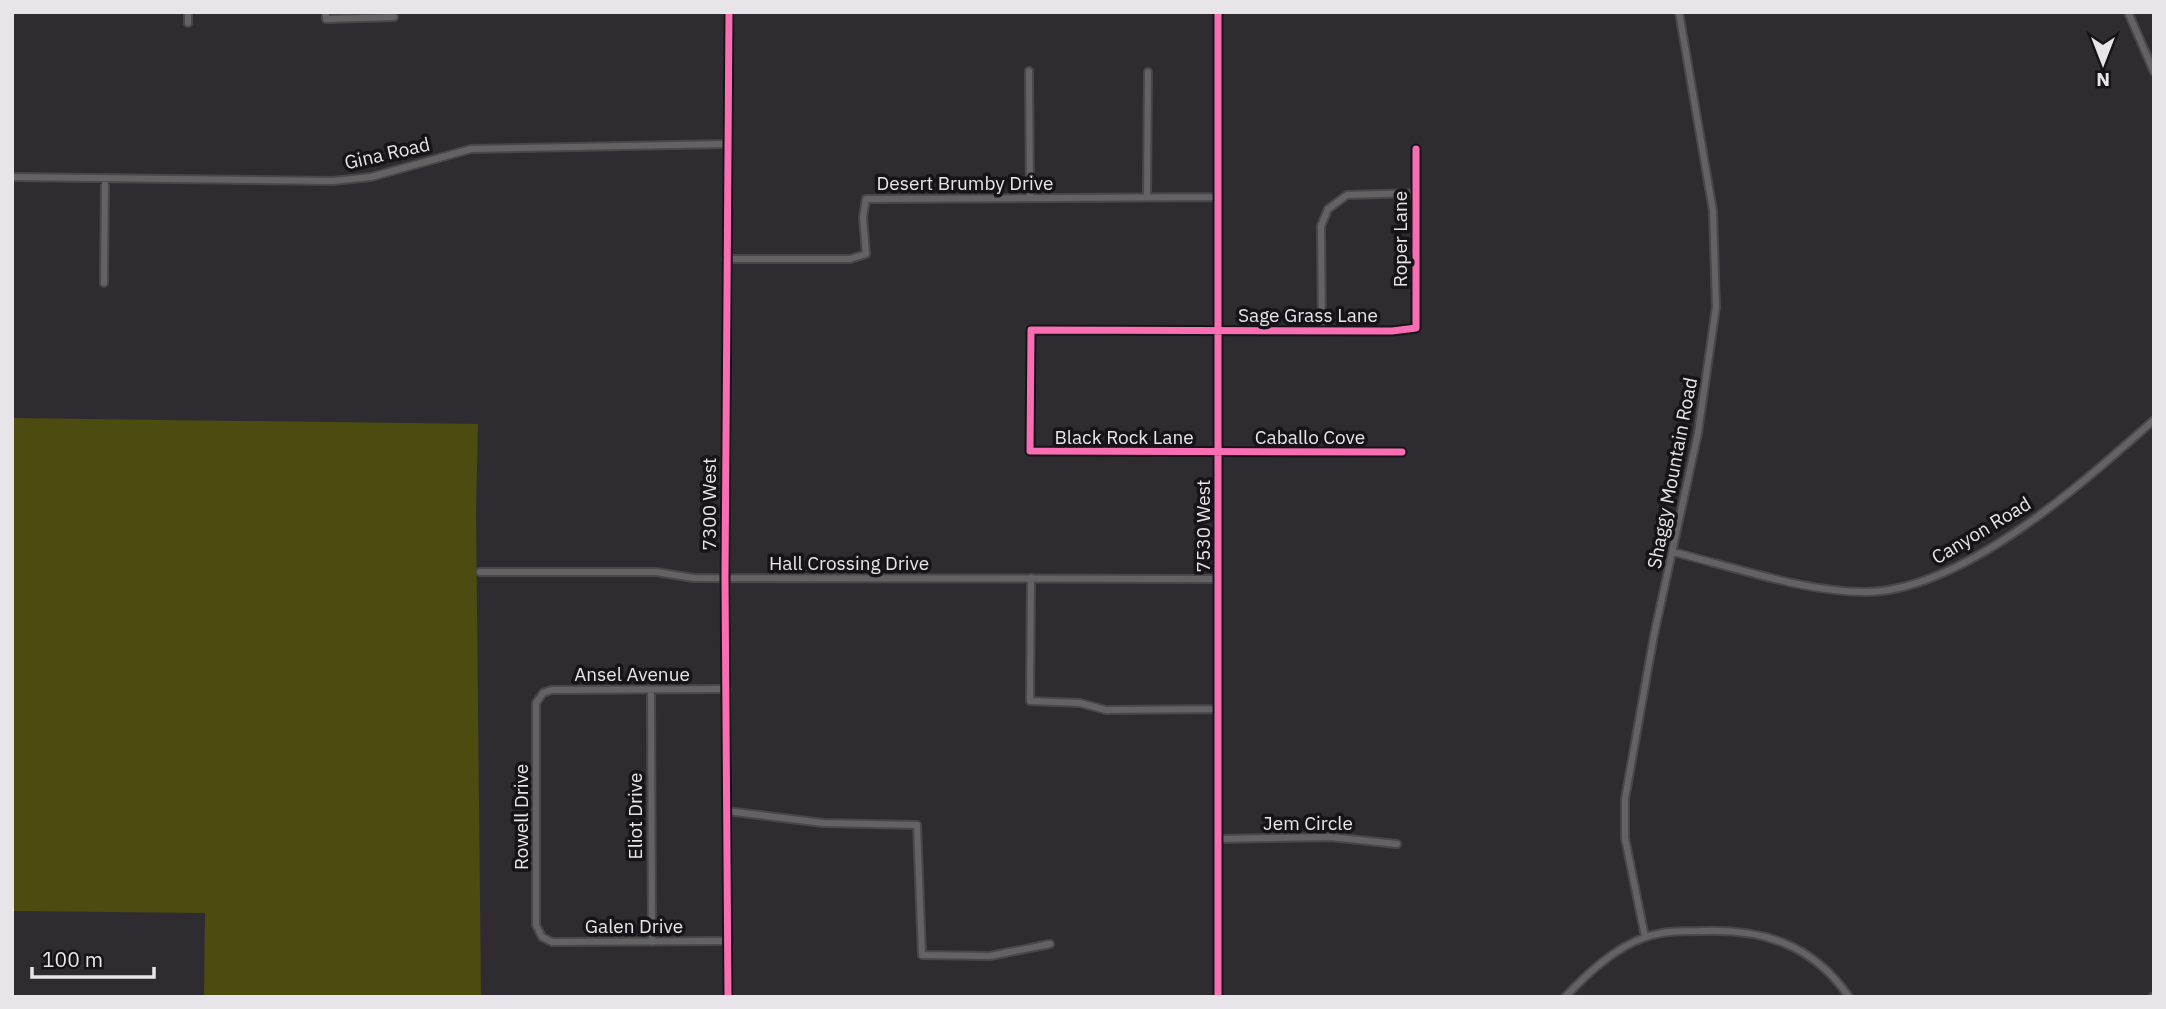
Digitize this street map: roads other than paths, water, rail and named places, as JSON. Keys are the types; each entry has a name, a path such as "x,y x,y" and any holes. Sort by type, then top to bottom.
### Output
{"street":[{"path":"188,12 188,23"},
{"path":"326,12 326,19 394,18"},
{"name":"7300 West","path":"727,997 725,578 729,12"},
{"name":"7530 West","path":"1218,12 1218,997"},
{"name":"Shaggy Mountain Road","path":"1645,937 1625,838 1625,799 1635,734 1712,347 1717,282 1711,198 1679,12"},
{"path":"2128,12 2154,72"},
{"path":"1029,71 1030,198"},
{"path":"1147,197 1148,72"},
{"name":"Gina Road","path":"12,177 333,181 371,177 471,149 726,144"},
{"name":"Roper Lane","path":"1416,149 1416,328"},
{"path":"104,283 105,178"},
{"path":"1322,330 1321,226 1328,209 1348,195 1416,193"},
{"name":"Desert Brumby Drive","path":"726,259 850,259 866,254 863,217 866,199 1217,197"},
{"name":"Sage Grass Lane","path":"1030,451 1031,330 1416,328"},
{"name":"Canyon Road","path":"1673,552 1844,590 1878,592 1903,587 1954,568 2045,510 2154,419"},
{"name":"Black Rock Lane","path":"1030,451 1219,453"},
{"name":"Caballo Cove","path":"1219,453 1402,452"},
{"name":"Hall Crossing Drive","path":"480,572 656,572 688,578 1219,579"},
{"path":"1031,578 1030,701 1080,703 1107,710 1218,709"},
{"name":"Ansel Avenue","path":"540,695 551,690 727,690"},
{"name":"Eliot Drive","path":"651,690 652,942"},
{"name":"Rowell Drive","path":"540,695 537,703 536,925 542,937"},
{"path":"727,811 823,823 916,825 922,955 990,956 1050,944"},
{"name":"Jem Circle","path":"1218,839 1330,837 1397,844"},
{"path":"1564,997 1590,971 1645,937 1672,932 1718,930 1762,934 1786,942 1830,973 1849,997"},
{"name":"Galen Drive","path":"542,937 556,942 727,941"}]}
